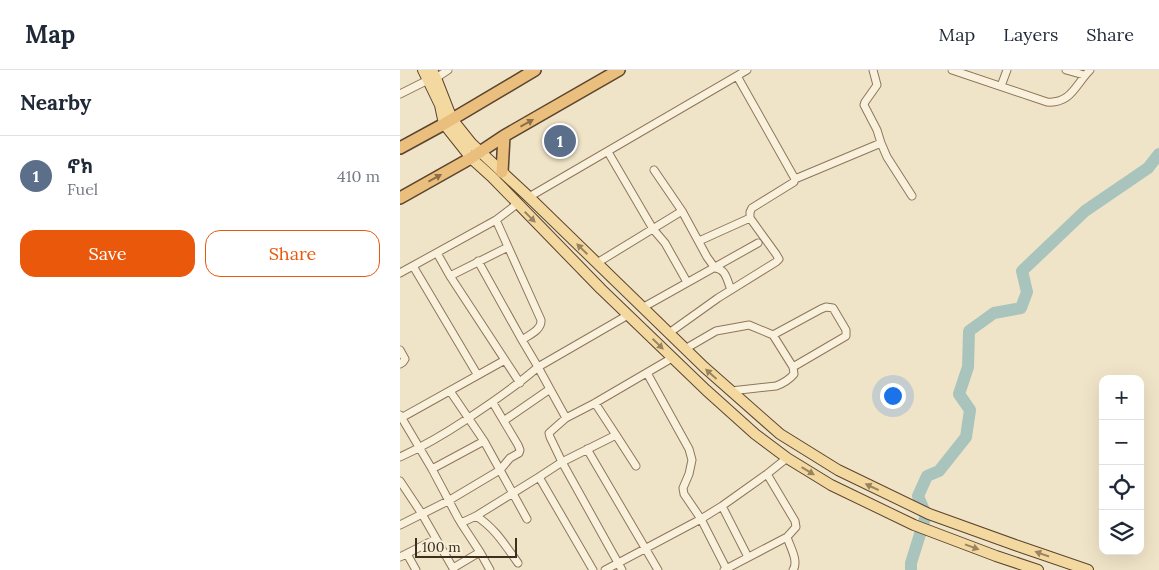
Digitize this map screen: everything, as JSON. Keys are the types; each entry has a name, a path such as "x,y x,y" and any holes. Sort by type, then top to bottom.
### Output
{"highway":[{"path":"400,148 535,70"},
{"path":"400,198 619,70"},
{"path":"502,172 504,136"}],"main road":[{"path":"430,74 448,121 472,144 475,155 492,178 672,358 755,434 787,458 831,485 914,525 1038,570"},
{"path":"475,155 502,172 652,318 731,392 780,434 838,470 929,514 1088,570"},
{"path":"642,328 652,318"},
{"path":"831,485 838,470"}],"street":[{"path":"400,94 430,74 448,70"},
{"path":"529,197 747,70"},
{"path":"873,70 877,85 864,105 877,130 887,158 912,196"},
{"path":"952,70 1047,102 1057,103 1067,98 1087,73 1069,70"},
{"path":"1002,86 1007,70"},
{"path":"737,76 795,179"},
{"path":"669,333 731,290 778,261 778,256 750,218 752,208 794,182 795,179 881,143"},
{"path":"608,152 653,229 665,244 686,282"},
{"path":"654,170 682,211 714,268"},
{"path":"400,274 496,220 517,204"},
{"path":"597,263 682,211"},
{"path":"699,242 750,218"},
{"path":"496,220 542,324 522,340"},
{"path":"642,308 758,243"},
{"path":"450,276 508,247"},
{"path":"437,253 450,276 520,382"},
{"path":"478,262 566,418"},
{"path":"412,266 478,374"},
{"path":"714,268 721,269 725,273 731,290"},
{"path":"773,335 821,309 826,307 833,308 846,330 846,336 793,367"},
{"path":"400,457 419,449 469,418 538,367 628,315"},
{"path":"685,349 716,331 742,326 749,325 773,335 793,367 794,374 783,384 731,392"},
{"path":"400,350 405,359 400,364"},
{"path":"622,570 562,462 549,433 566,418 596,403 672,358"},
{"path":"490,570 454,513 432,469 401,417 505,360"},
{"path":"647,373 689,450 692,460 684,494 701,519 726,569 787,537 796,527 767,474"},
{"path":"505,420 550,389"},
{"path":"450,391 484,441 527,519"},
{"path":"400,525 448,501 500,470 510,458 519,453 520,450 505,420 493,402"},
{"path":"596,403 636,466"},
{"path":"461,523 539,478 562,462 616,435"},
{"path":"432,469 484,441"},
{"path":"587,449 658,570"},
{"path":"605,570 701,519 722,506 787,458"},
{"path":"539,478 593,570"},
{"path":"400,481 454,569 480,552"},
{"path":"722,506 748,557"},
{"path":"476,516 491,527 518,563"},
{"path":"787,537 795,560 793,570"},
{"path":"400,557 436,538"},
{"path":"407,554 416,570"}],"waterway":[{"path":"911,570 911,563 926,515 918,496 927,476 939,471 966,437 970,410 959,394 968,367 969,331 994,313 1021,308 1027,292 1022,271 1085,211 1148,168 1159,154"}],"place":[{"name":"ኖክ","path":"560,141"}]}
